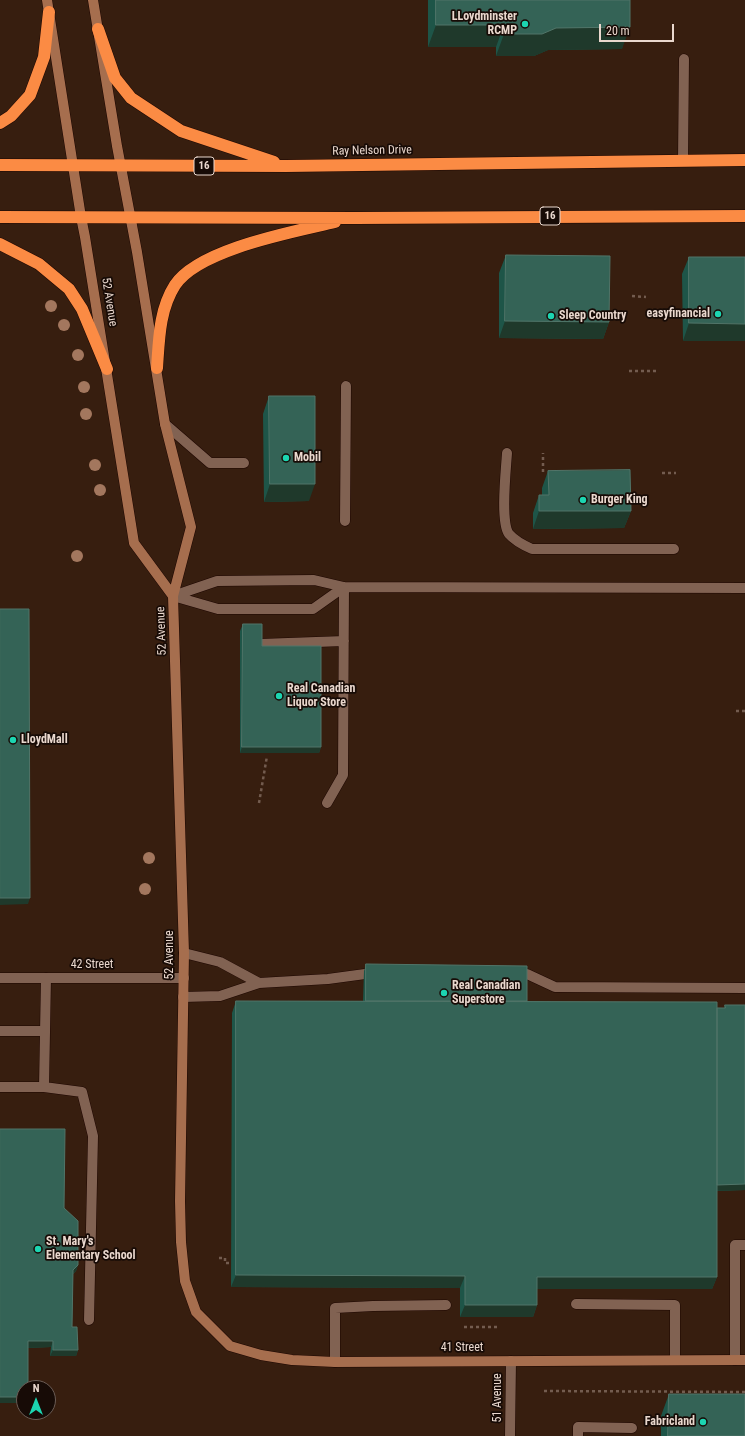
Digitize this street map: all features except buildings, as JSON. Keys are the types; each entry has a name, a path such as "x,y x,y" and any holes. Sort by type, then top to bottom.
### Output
{"highway":[{"path":"0,123 11,116 30,95 44,57 48,6"},
{"path":"98,29 115,78 131,98 181,131 286,166"},
{"name":"Ray Nelson Drive","path":"0,165 286,166 745,160"},
{"name":"16","path":"0,217 355,218 745,216"},
{"path":"157,368 160,324 167,301 175,285 186,274 206,260 259,240 355,218"},
{"path":"0,244 39,264 69,289 82,308 107,369"}],"street":[{"name":"52 Avenue","path":"93,0 157,368 165,424 191,527 173,596 184,953 180,1201 181,1242 185,1281 196,1312"},
{"name":"52 Avenue","path":"48,6 134,543 173,596"},
{"path":"683,160 684,59"},
{"path":"345,521 346,386"},
{"path":"165,424 210,463 244,463"},
{"path":"507,453 504,516 508,532 518,542 532,549 674,549"},
{"path":"173,596 217,581 314,580 344,587 745,588"},
{"path":"173,596 218,609 313,609 344,587"},
{"path":"327,803 343,775 344,587"},
{"path":"260,644 344,642"},
{"path":"184,953 220,962 258,983"},
{"path":"183,997 220,996 258,983 328,979 365,974"},
{"path":"523,974 527,974 555,987 745,988"},
{"name":"42 Street","path":"0,978 184,978"},
{"path":"44,1087 46,978"},
{"path":"0,1031 45,1030"},
{"path":"0,1087 44,1087 82,1092 93,1136 89,1320"},
{"path":"740,1360 735,1245 745,1245"},
{"path":"576,1304 675,1304 675,1359"},
{"path":"335,1362 335,1308 446,1305"},
{"name":"41 Street","path":"196,1312 230,1346 261,1355 292,1360 335,1362 675,1359 740,1360"},
{"name":"51 Avenue","path":"510,1436 511,1361"},
{"path":"578,1436 578,1427 632,1428"}],"path":[{"path":"632,296 646,297"},
{"path":"629,371 657,371"},
{"path":"543,453 543,472"},
{"path":"662,473 676,472"},
{"path":"736,711 745,711"},
{"path":"259,803 267,756"},
{"path":"220,1258 225,1258 225,1263 231,1263"},
{"path":"464,1327 499,1327"},
{"path":"544,1391 745,1392"}],"place":[{"name":"LLoydminster RCMP","path":"525,24"},
{"name":"easyfinancial","path":"718,314"},
{"name":"Sleep Country","path":"551,316"},
{"name":"Mobil","path":"286,458"},
{"name":"Burger King","path":"583,500"},
{"name":"Real Canadian Liquor Store","path":"279,696"},
{"name":"LloydMall","path":"13,740"},
{"name":"Real Canadian Superstore","path":"444,993"},
{"name":"St. Mary's Elementary School","path":"38,1249"},
{"name":"Fabricland","path":"703,1422"}]}
